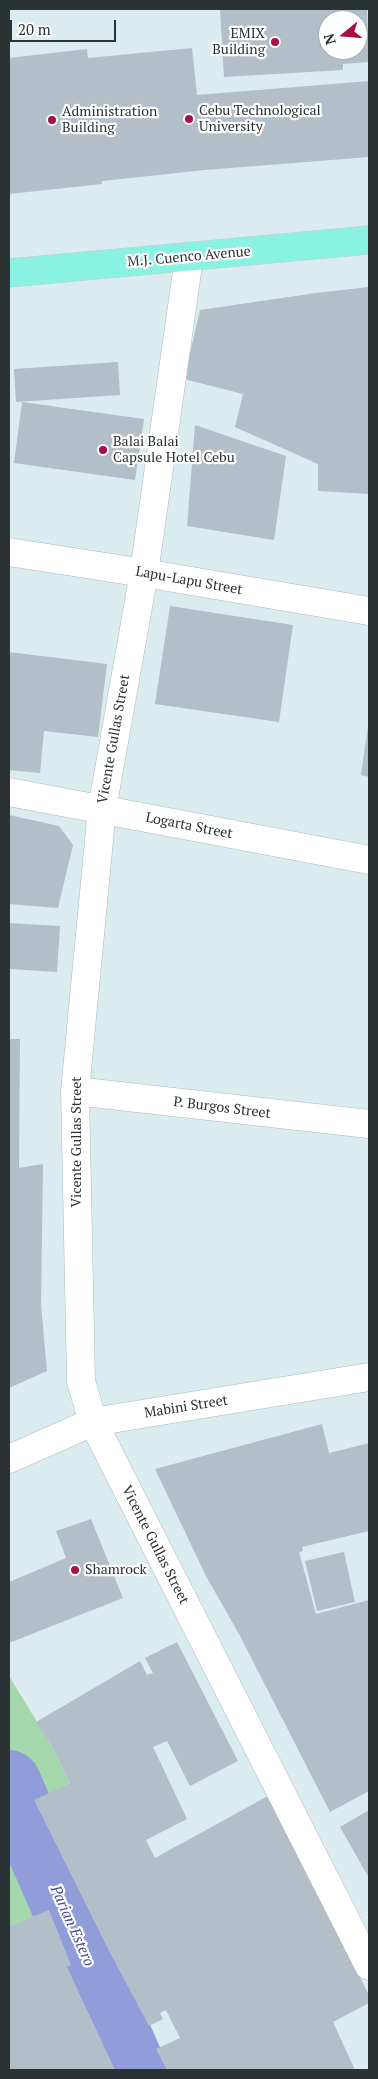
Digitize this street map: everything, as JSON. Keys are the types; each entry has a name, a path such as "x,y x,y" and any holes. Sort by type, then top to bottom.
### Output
{"main road":[{"name":"M.J. Cuenco Avenue","path":"9,273 369,240"}],"street":[{"name":"Vicente Gullas Street","path":"189,258 144,573 102,809 75,1091 81,1381 93,1422 369,1966"},
{"name":"Lapu-Lapu Street","path":"9,552 369,612"},
{"name":"Logarta Street","path":"9,792 369,860"},
{"name":"P. Burgos Street","path":"75,1091 369,1124"},
{"name":"Mabini Street","path":"9,1459 93,1422 369,1377"}],"green space":[{"path":"9,1676 50,1743 70,1783 34,1801 149,2026 156,2049 167,2070 115,2070 67,1967 71,1965 49,1910 9,1926"}],"building":[{"name":"EMIX Building","path":"220,9 367,9 318,10 318,60 368,60 368,36 369,62 343,64 343,70 224,77"},
{"path":"192,48 197,95 369,81 369,157 205,170 102,181 102,184 9,194 9,58 87,49 88,58"},
{"path":"369,287 369,494 318,491 318,464 235,427 243,394 184,379 200,310"},
{"path":"118,362 120,395 16,402 14,369"},
{"path":"22,402 144,419 135,480 14,463"},
{"path":"195,425 286,456 274,540 187,526"},
{"path":"170,606 293,625 279,722 155,704"},
{"path":"9,652 107,664 98,737 44,731 40,773 9,770"},
{"path":"369,726 369,777 361,775"},
{"path":"9,815 59,826 73,845 58,908 9,904"},
{"path":"9,923 60,926 57,972 9,969"},
{"path":"9,1039 20,1039 19,1168 43,1164 41,1304 47,1371 9,1388"},
{"path":"322,1424 329,1453 369,1443 369,1531 302,1547 303,1551 299,1552 316,1614 369,1600 369,1791 330,1812 239,1634 206,1576 155,1469"},
{"name":"Shamrock","path":"91,1519 123,1598 9,1643 9,1582 66,1558 56,1531"},
{"path":"344,1552 355,1602 317,1611 305,1561"},
{"path":"177,1642 238,1761 190,1786 167,1741 153,1747 187,1819 146,1840 155,1858 268,1796 369,1995 369,2003 333,2022 355,2070 167,2070 156,2049 180,2038 166,2010 160,2013 163,2019 149,2026 108,1949 34,1800 70,1783 50,1743 36,1722 140,1661 147,1675 153,1673 145,1658"},
{"path":"369,1810 369,1878 340,1827"},
{"path":"49,1910 71,1965 67,1967 115,2070 9,2070 9,1926"}],"waterway":[{"name":"Parian Estero","path":"9,1782 135,2070"}],"place":[{"name":"EMIX Building","path":"275,42"},
{"name":"Cebu Technological University","path":"189,119"},
{"name":"Administration Building","path":"52,120"},
{"name":"Balai Balai Capsule Hotel Cebu","path":"103,450"},
{"name":"Shamrock","path":"75,1570"}]}
